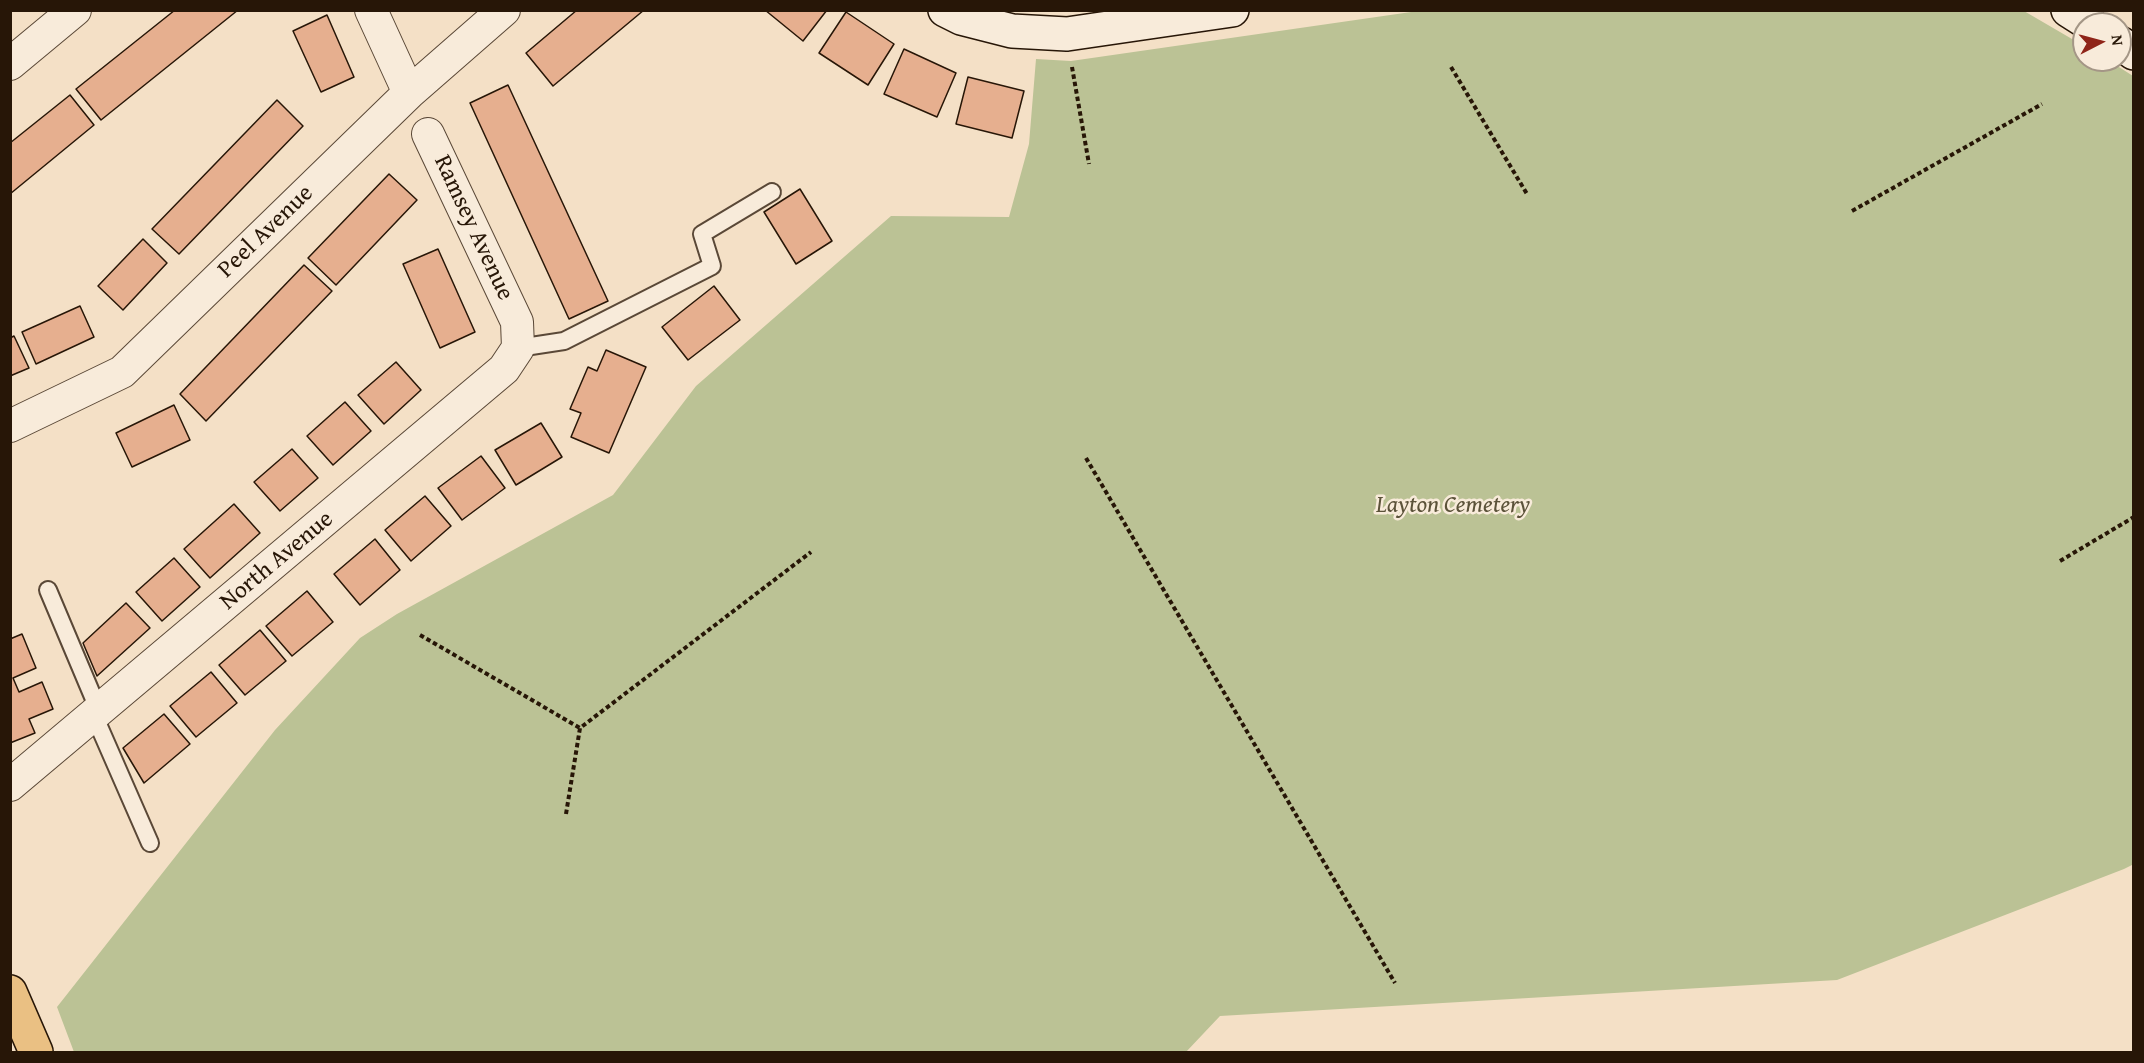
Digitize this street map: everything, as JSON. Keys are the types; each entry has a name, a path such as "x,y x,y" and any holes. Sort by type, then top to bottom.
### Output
{"main road":[{"path":"10,992 36,1053"}],"street":[{"path":"15,50 75,10"},
{"path":"371,10 409,93"},
{"name":"Peel Avenue","path":"10,426 122,372 409,93 504,10"},
{"path":"945,10 961,18 1012,31 1067,34 1232,10"},
{"name":"Ramsey Avenue","path":"428,134 518,335"},
{"name":"North Avenue","path":"10,785 504,369 518,335"}],"lane":[{"path":"518,335 564,341 712,266 702,234 772,192"},
{"path":"48,590 150,843"}],"path":[{"path":"1067,34 1089,164"},
{"path":"1451,67 1527,194"},
{"path":"1852,211 2042,104"},
{"path":"1086,458 1395,982"},
{"path":"2060,561 2133,517"},
{"path":"566,814 580,728 811,552"},
{"path":"420,635 580,728"}],"green space":[{"name":"Layton Cemetery","path":"1418,11 2024,11 2072,39 2072,72 2127,72 2133,76 2134,864 1837,980 1220,1016 1186,1052 74,1052 57,1007 275,730 360,638 397,614 613,495 696,386 891,216 1009,217 1029,144 1036,59 1071,61"}],"building":[{"path":"175,10 238,10 101,120 76,89"},
{"path":"577,10 644,10 553,86 526,53"},
{"path":"765,10 827,10 803,41"},
{"path":"846,12 894,44 868,85 819,53"},
{"path":"327,15 354,77 321,92 293,31"},
{"path":"904,49 956,73 937,117 884,94"},
{"path":"968,77 1024,91 1012,138 956,124"},
{"path":"508,85 608,301 569,319 470,103"},
{"path":"70,95 94,125 10,194 10,143"},
{"path":"277,100 303,126 179,254 152,229"},
{"path":"389,174 417,200 336,285 308,258"},
{"path":"800,189 832,241 796,264 764,212"},
{"path":"143,239 167,263 123,310 98,286"},
{"path":"438,249 475,332 440,348 403,264"},
{"path":"304,265 332,291 206,421 180,394"},
{"path":"714,286 740,320 688,360 662,327"},
{"path":"80,306 94,337 36,364 22,332"},
{"path":"14,336 29,368 10,376 10,338"},
{"path":"606,350 646,367 609,453 571,437 581,413 570,409 588,367 597,371"},
{"path":"396,362 421,390 384,424 358,395"},
{"path":"345,402 371,431 333,465 307,436"},
{"path":"174,405 190,440 132,467 116,433"},
{"path":"541,423 562,457 516,485 495,450"},
{"path":"292,449 318,478 280,511 254,482"},
{"path":"481,456 505,488 462,520 438,488"},
{"path":"425,496 451,526 411,561 385,530"},
{"path":"234,504 260,533 210,578 184,549"},
{"path":"375,539 400,570 360,605 334,574"},
{"path":"174,558 200,587 162,621 136,592"},
{"path":"307,591 333,622 292,656 266,626"},
{"path":"126,603 150,628 97,676 83,643"},
{"path":"260,630 286,661 245,695 219,665"},
{"path":"22,634 36,668 13,678 19,692 42,682 53,709 29,719 35,733 10,743 10,639"},
{"path":"211,672 237,703 196,737 170,706"},
{"path":"164,714 190,744 144,783 123,748"}]}
